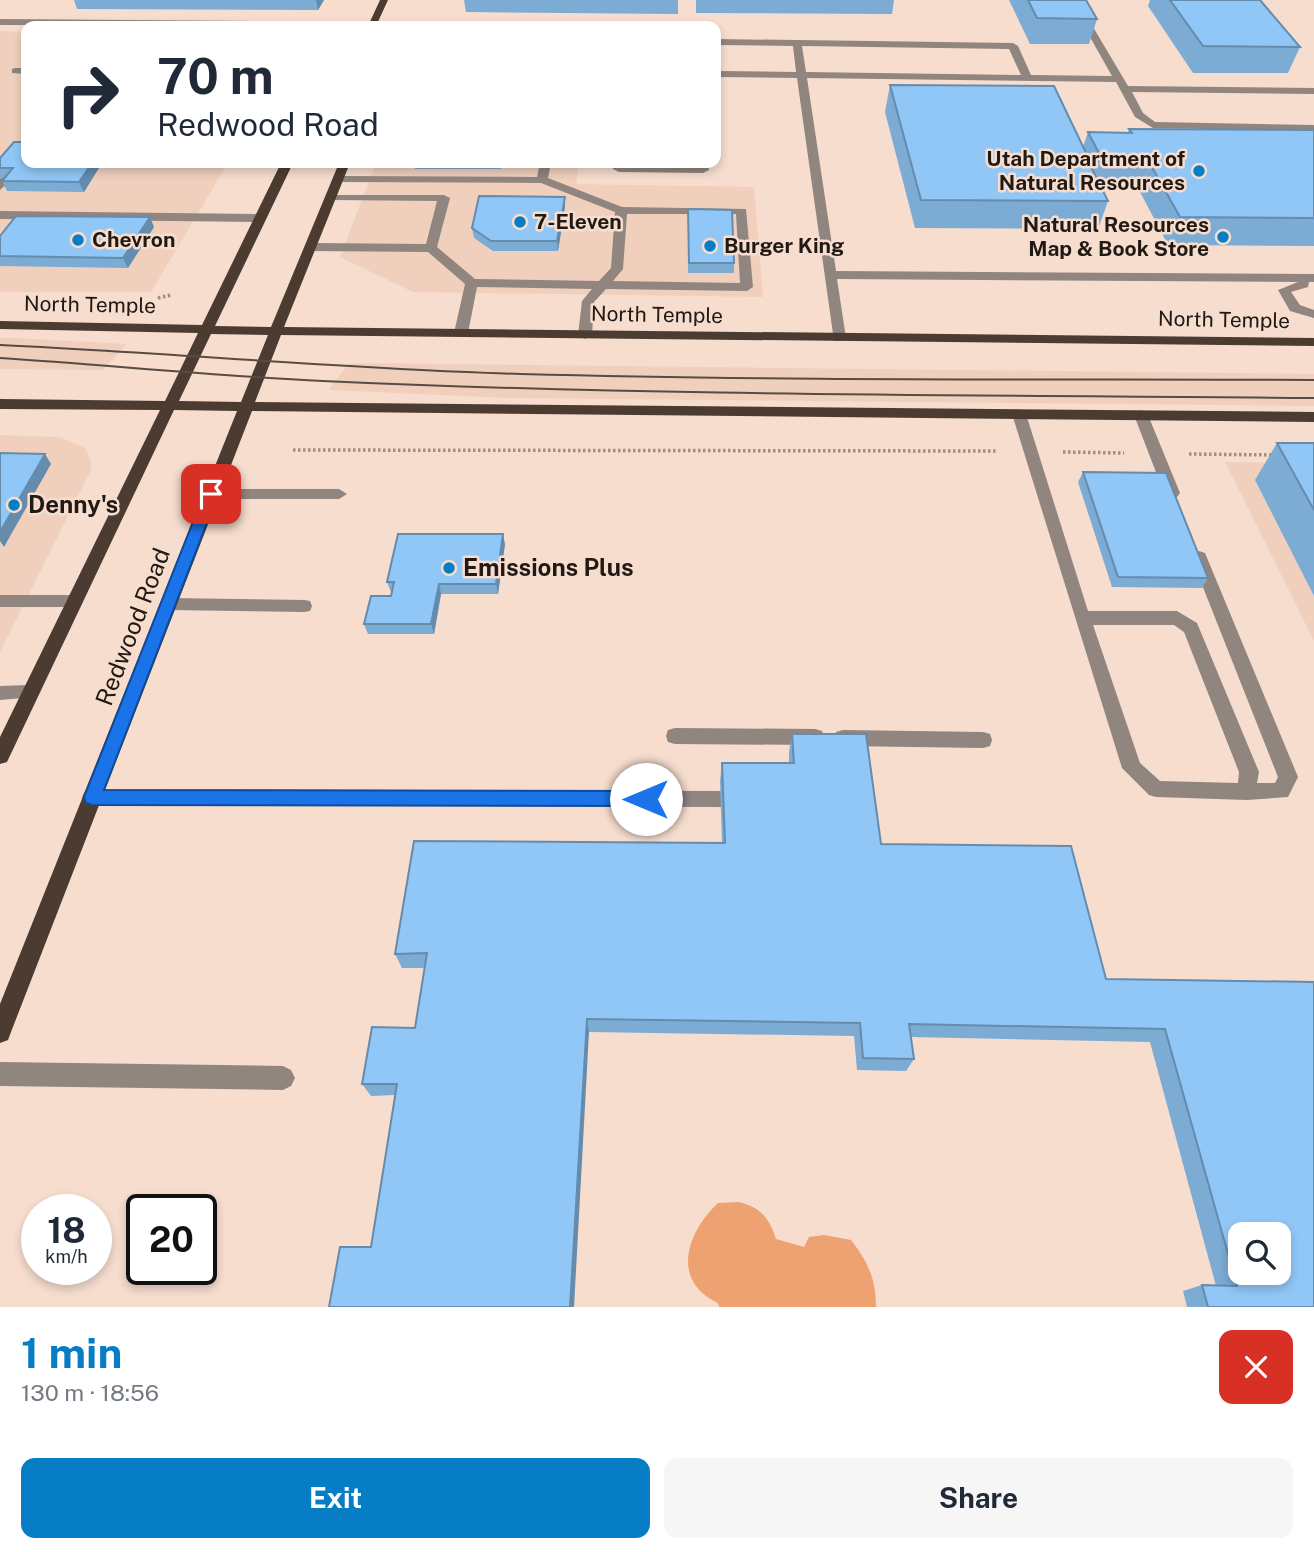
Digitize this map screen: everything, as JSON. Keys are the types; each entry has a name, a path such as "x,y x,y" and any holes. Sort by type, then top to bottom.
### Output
{"main road":[{"path":"374,21 384,0"},
{"path":"0,756 168,404 208,329 285,168"},
{"name":"Redwood Road","path":"0,1032 211,494 343,168"},
{"name":"North Temple","path":"0,325 585,335 1314,342"},
{"path":"0,404 1314,417"}],"street":[{"path":"1073,0 1139,115 1153,125 1314,128"},
{"path":"0,22 21,22"},
{"path":"721,42 1013,46 1027,78"},
{"path":"797,43 839,338"},
{"path":"721,74 1027,78 1314,91"},
{"path":"542,180 544,168"},
{"path":"619,168 704,168"},
{"path":"312,247 431,248 472,283 747,287 742,211 621,210 542,180 338,179"},
{"path":"332,197 444,198 431,248"},
{"path":"585,335 588,301 617,269 621,210"},
{"path":"4,215 260,218"},
{"path":"830,275 1304,283"},
{"path":"1314,278 1284,290 1295,308 1314,314"},
{"path":"461,333 472,283"},
{"path":"1019,414 1132,768 1156,789 1281,791 1288,777 1193,544"},
{"path":"1141,415 1177,505"},
{"path":"211,494 339,494"},
{"path":"0,601 73,601"},
{"path":"169,604 304,606"},
{"path":"1082,618 1177,618 1191,628 1249,772 1247,792"},
{"path":"0,693 29,692"},
{"path":"675,736 983,740"},
{"path":"92,797 721,799"},
{"path":"0,1074 283,1078"}],"path":[{"path":"293,450 1276,455"}],"shaded area":[{"path":"0,31 21,32 21,168 225,168 151,292 0,292"},
{"path":"374,168 578,168 576,184 754,187 763,297 413,292 340,257"},
{"path":"0,338 127,344 103,370 0,369"},
{"path":"349,363 1314,374 1314,406 508,398 329,390"},
{"path":"0,435 60,437 85,448 91,462 91,470 0,652"},
{"path":"1225,462 1314,463 1314,641"},
{"path":"738,1202 763,1214 776,1239 804,1247 809,1237 824,1235 851,1240 870,1271 876,1307 719,1307 718,1303 703,1294 693,1282 688,1256 698,1228 718,1203"}],"building":[{"path":"1028,0 1086,0 1097,19 1037,18"},
{"path":"1170,0 1260,0 1300,47 1203,46"},
{"name":"Utah Department of Natural Resources","path":"890,85 1054,86 1087,155 1100,155 1088,132 1132,133 1129,129 1314,130 1314,218 1180,217 1149,162 1088,161 1108,201 921,200"},
{"path":"14,142 21,142 21,168 89,168 79,182 2,181 13,168 0,168 0,158"},
{"name":"7-Eleven","path":"479,196 565,197 557,241 491,241 472,228"},
{"name":"Burger King","path":"688,209 732,210 734,263 689,263"},
{"name":"Chevron","path":"16,216 150,217 123,258 0,256 0,236"},
{"path":"1277,443 1314,443 1314,510"},
{"path":"0,453 45,454 0,532"},
{"path":"1083,472 1166,473 1208,578 1118,577"},
{"name":"Emissions Plus","path":"398,534 503,534 496,584 439,584 431,624 364,624 371,596 391,596 394,582 387,582"},
{"path":"792,734 866,734 881,844 1071,846 1106,979 1314,982 1314,1307 1208,1307 1202,1285 1291,1285 1291,1222 1228,1222 1228,1254 1165,1029 909,1024 914,1059 863,1058 860,1023 587,1019 570,1307 329,1307 340,1247 371,1247 397,1084 362,1084 372,1027 415,1028 427,953 395,954 414,841 725,843 722,763 794,763"}],"tram line":[{"path":"0,345 521,374 818,379 1314,380"},
{"path":"0,358 283,379 571,390 1314,398"}],"place":[{"name":"Utah Department of Natural Resources","path":"1199,171"},
{"name":"7-Eleven","path":"520,222"},
{"name":"Natural Resources Map & Book Store","path":"1223,237"},
{"name":"Chevron","path":"78,240"},
{"name":"Burger King","path":"710,246"},
{"name":"Denny's","path":"14,505"},
{"name":"Emissions Plus","path":"449,568"}],"route":[{"path":"211,494 92,797 646,799"}]}
